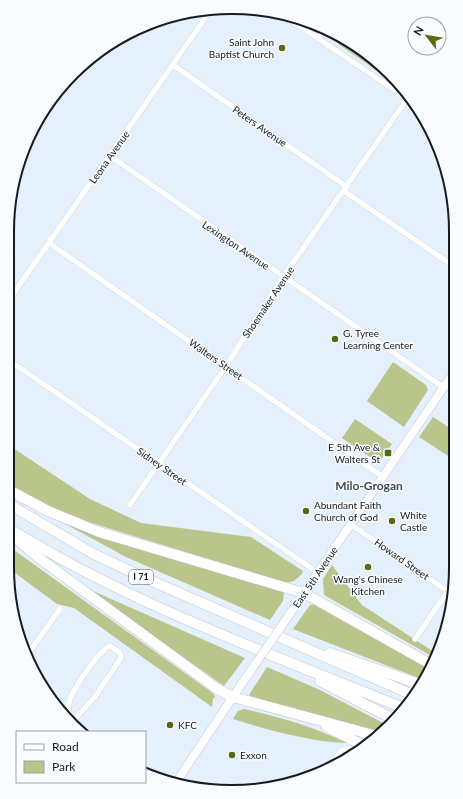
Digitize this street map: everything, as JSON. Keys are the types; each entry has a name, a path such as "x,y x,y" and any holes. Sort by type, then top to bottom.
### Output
{"highway":[{"path":"14,493 48,511 99,532 304,592 428,662"},
{"name":"I 71","path":"14,506 92,553 138,575 409,693"},
{"name":"I 71","path":"14,531 121,590 173,615 278,659 399,706"},
{"path":"14,537 39,558 216,688 233,697 314,720 346,726 371,734"},
{"path":"282,638 361,663 416,683"},
{"path":"278,659 388,718"},
{"path":"314,720 359,743"}],"main road":[{"name":"East 5th Avenue","path":"178,779 443,387 449,382"}],"street":[{"name":"Leona Avenue","path":"14,294 207,15"},
{"path":"297,25 398,91"},
{"path":"318,39 321,33"},
{"name":"Peters Avenue","path":"172,65 449,263"},
{"name":"Shoemaker Avenue","path":"130,505 226,366 284,277 346,189 403,98"},
{"name":"Lexington Avenue","path":"110,156 443,387"},
{"name":"Walters Street","path":"49,243 382,477"},
{"name":"Sidney Street","path":"14,364 317,572"},
{"name":"Howard Street","path":"350,524 447,591"},
{"path":"415,639 447,591"},
{"path":"31,650 60,610"},
{"path":"69,712 70,700 92,664 104,648 110,646 116,648 120,653 120,658 94,698 75,718"},
{"path":"334,759 339,752 345,748 350,750"}],"green space":[{"path":"339,43 364,59 379,72 338,44"},
{"path":"393,362 426,385 428,390 404,427 367,401"},
{"path":"433,417 449,427 449,456 419,437"},
{"path":"355,419 392,444 379,463 342,438"},
{"path":"14,449 90,499 141,523 251,537 303,571 302,574 294,581 286,583 82,520 31,498 14,487"},
{"path":"60,521 95,535 284,592 283,601 270,620 126,557"},
{"path":"14,550 214,694 215,697 213,699 212,707 74,608 57,604 14,572"},
{"path":"332,565 362,605 432,651 430,655 324,595 323,579"},
{"path":"93,591 245,658 224,686 93,593"},
{"path":"315,604 425,667 420,676 419,678 293,629 310,605"},
{"path":"267,667 318,689 383,723 374,731 254,699 249,695"},
{"path":"244,709 297,723 347,743 290,735 233,719 238,711"}],"place":[{"name":"Saint John Baptist Church","path":"282,48"},
{"name":"G. Tyree Learning Center","path":"335,339"},
{"name":"E 5th Ave & Walters St","path":"388,453"},
{"name":"Abundant Faith Church of God","path":"306,511"},
{"name":"White Castle","path":"392,521"},
{"name":"Wang's Chinese Kitchen","path":"368,567"},
{"name":"KFC","path":"170,725"},
{"name":"Exxon","path":"232,755"}],"district":[{"name":"Milo-Grogan","path":"369,486"}]}
